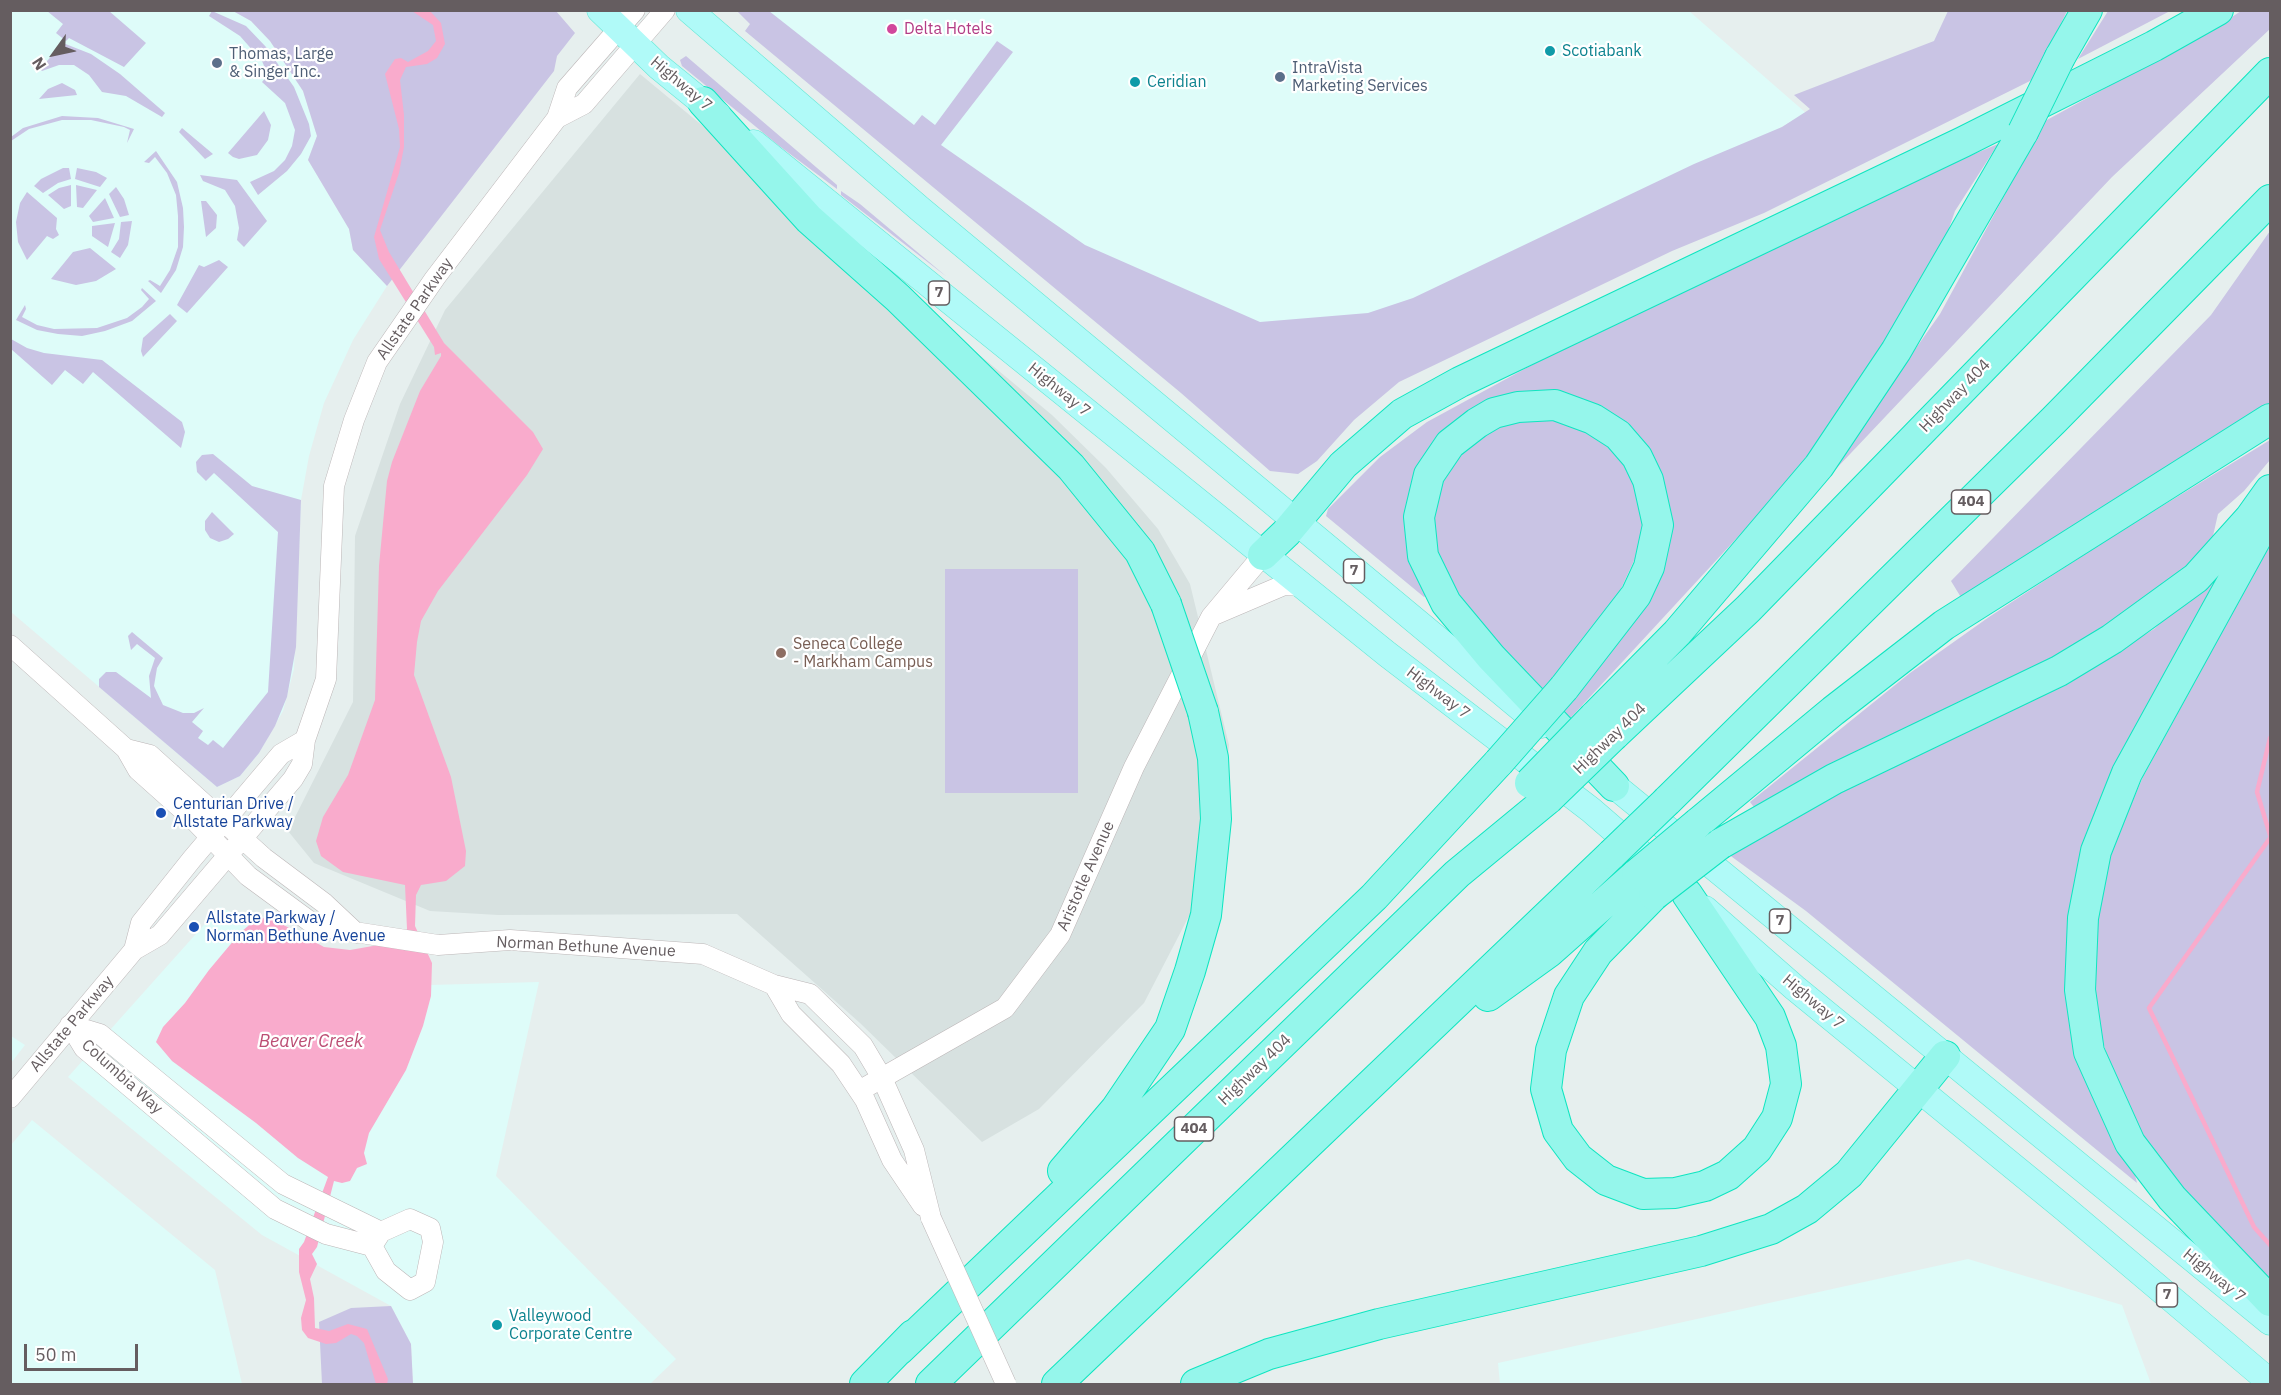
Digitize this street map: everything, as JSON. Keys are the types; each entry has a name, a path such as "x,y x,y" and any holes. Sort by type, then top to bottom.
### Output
{"highway":[{"path":"1604,726 1677,633 1818,466 1896,351 2023,132 2082,10"},
{"path":"2060,57 2087,10"},
{"path":"1263,555 1343,465 1402,414 1460,382 1963,142 2154,46 2218,10"},
{"name":"Highway 404","path":"931,1384 1457,874 1604,726 1748,609 2271,73"},
{"path":"703,102 809,219 898,298 1071,467 1140,552 1167,604 1203,712 1213,758 1216,819 1206,915 1170,1029 1116,1109 1017,1224 899,1350"},
{"name":"404","path":"1057,1384 1407,1053 1667,801 2046,428 2271,201"},
{"path":"865,1384 1374,897 1499,762 1564,688 1636,595 1649,567 1658,525 1648,480 1637,457 1618,435 1593,419 1556,405 1518,407 1494,413 1450,444 1429,475 1419,517 1423,556 1446,603 1491,657 1614,786"},
{"path":"1687,894 1770,1017 1781,1046 1785,1084 1777,1118 1757,1149 1728,1175 1705,1186 1675,1193 1643,1194 1606,1180 1578,1158 1558,1131 1546,1089 1551,1050 1569,996 1646,884 1698,823 1833,711 1944,625 2269,420"},
{"path":"1407,1053 1646,884 1834,779 2059,671 2112,639 2196,578 2250,518 2271,490"},
{"path":"2271,513 2127,773 2096,851 2083,918 2080,990 2089,1052 2130,1143 2172,1198 2271,1301"},
{"path":"1196,1384 1280,1351 1379,1324 1701,1251 1771,1229 1807,1209 1849,1174 1945,1056"}],"main road":[{"name":"Highway 7","path":"689,10 920,209 1614,786 2271,1322"},
{"name":"Highway 7","path":"618,16 636,46 703,102 1263,555 1591,810 1918,1091 2037,1186 2271,1382"}],"street":[{"name":"Allstate Parkway","path":"557,118 584,104 665,10"},
{"name":"Allstate Parkway","path":"10,1098 134,950 160,935 302,764 305,740 326,679 334,486 354,420 373,372 435,278 557,118 567,88 618,16"},
{"name":"Aristotle Avenue","path":"860,1091 1005,1008 1060,935 1134,767 1211,617 1263,555"},
{"path":"1211,617 1284,585 1303,586"},
{"path":"10,645 126,748 150,755 264,858 324,903 356,933"},
{"name":"Allstate Parkway","path":"134,950 141,923 224,821 280,754 305,740"},
{"name":"Norman Bethune Avenue","path":"126,748 138,770 228,855 273,897 316,926 438,945 510,940 703,954 774,985 810,994 863,1046 882,1078 914,1150 931,1218"},
{"name":"Norman Bethune Avenue","path":"774,985 791,1014 841,1064 860,1091 892,1160 931,1218 1006,1384"},
{"name":"Columbia Way","path":"70,1025 84,1048 275,1209 326,1234 377,1239"}],"shaded area":[{"path":"2108,10 2170,11 2078,59"},
{"path":"11,11 233,11 251,21 270,41 303,91 317,136 308,160 349,229 353,250 387,286 353,340 324,403 309,456 301,500 294,669 283,711 259,753 240,776 217,787 11,612"},
{"path":"47,11 109,11 146,43 124,67 69,38 66,41 56,33 63,24"},
{"path":"212,11 246,26 266,47 294,87 309,124 311,136 301,154 287,171 258,195 250,182 274,171 285,160 292,146 295,130 285,103 262,82 268,75 262,61 240,36 209,16"},
{"path":"233,11 556,11 575,33 557,56 554,71 387,286 353,250 349,229 308,160 317,136 303,91 270,41 251,21"},
{"path":"737,11 769,11 914,125 922,115 935,125 997,41 1013,52 941,145 1085,245 1260,322 1368,313 1413,298 1694,164 1782,127 1810,109 1794,95 1934,41 1948,11 2067,11 2034,79 1764,213 1672,251 1399,382 1354,420 1317,461 1298,474 1270,471 1181,393 745,31 750,24"},
{"path":"741,11 1689,11 1806,113 1633,212 1309,342 1126,283"},
{"path":"2241,11 2270,11 2270,29 2112,177 1816,490 1940,314 2045,121 2212,30"},
{"path":"63,43 91,54 120,74 165,113 162,117 126,96 102,92 89,75 74,65 59,65 42,71 40,69"},
{"path":"686,56 837,185 837,189 778,145 682,66 680,60"},
{"name":"Seneca College - Markham Campus","path":"640,74 1052,415 1106,468 1158,529 1190,584 1229,745 1219,858 1144,1003 1039,1109 982,1142 860,1023 737,914 498,915 430,911 314,863 288,831 353,702 355,536 400,404 445,310"},
{"path":"62,83 75,90 77,95 39,99 48,89"},
{"path":"264,111 271,125 268,140 257,155 239,159 233,157 228,153"},
{"path":"62,116 98,118 134,129 127,143 130,130 124,127 91,120 62,120 29,129 11,141 11,137 23,128"},
{"path":"182,128 213,154 205,159 179,132"},
{"path":"1998,144 1955,211 1941,251 1839,416 1784,487 1564,725 1551,714 1639,607 1647,459 1534,397 1420,473 1431,593 1424,597 1326,516 1328,509 1380,457 1427,422 1552,354 1917,178"},
{"path":"156,151 177,182 183,208 184,227 183,247 176,270 161,293 148,281 160,286 170,270 178,247 178,216 176,195 167,173 155,157 149,163 144,162"},
{"path":"63,168 69,168 71,179 58,183 43,193 34,186 41,179"},
{"path":"77,168 96,172 107,178 100,187 75,179"},
{"path":"200,175 237,180 267,221 244,247 237,240 239,228 235,206 225,190 203,181"},
{"path":"71,185 71,206 64,209 48,195 59,188"},
{"path":"76,185 97,190 83,208 77,207"},
{"path":"116,187 124,199 129,215 120,217 109,194"},
{"path":"841,191 860,204 947,277 841,195"},
{"path":"27,192 57,218 56,229 59,235 53,239 47,236 27,260 18,242 16,222 20,203"},
{"path":"105,198 114,218 93,222 89,216"},
{"path":"201,201 206,201 217,215 216,228 206,237"},
{"path":"132,221 128,245 120,258 111,252 119,239 121,222"},
{"path":"115,223 108,247 92,236 92,226"},
{"path":"2270,231 2270,406 1962,599 1951,581 2211,315"},
{"path":"90,248 116,269 96,281 76,285 51,279 73,252"},
{"path":"219,260 228,267 187,313 177,305 199,265 204,267"},
{"path":"142,288 156,301 132,321 105,331 82,336 58,334 37,330 16,320 25,305 26,309 22,317 37,325 54,329 97,328 127,318 142,307 149,299 141,290"},
{"path":"170,314 177,321 143,357 141,351 143,338"},
{"path":"11,339 27,348 44,353 102,360 182,422 185,432 181,448 93,372 83,384 65,370 52,385 11,349"},
{"path":"1524,416 1580,424 1609,444 1628,463 1642,492 1645,537 1619,593 1540,696 1451,590 1433,555 1434,490 1451,457 1485,430"},
{"path":"2270,440 2270,460 2244,491 2218,514 2210,549 2068,657 1757,811 1750,802 1910,673 1989,617 2105,541"},
{"path":"213,454 252,486 301,500 296,647 287,697 275,726 259,753 240,776 217,787 99,687 99,679 106,672 116,672 151,698 149,676 155,658 137,644 131,650 128,636 132,632 163,658 157,668 154,686 163,705 183,713 194,713 204,708 192,722 203,731 198,738 208,745 213,740 223,748 268,692 278,532 214,473 206,481 197,472 196,462 202,455"},
{"path":"212,512 234,534 228,539 219,542 210,538 205,530 205,521"},
{"path":"2270,544 2270,1284 2175,1184 2141,1139 2111,1071 2096,1015 2092,953 2099,890 2117,837 2143,777"},
{"path":"945,569 1078,569 1078,793 945,793"},
{"path":"2208,578 2221,587 2071,917 2137,1183 1806,911 1728,854 1799,811 2076,677 2154,629"},
{"path":"220,907 394,986 539,982 496,1176 676,1359 650,1384 413,1384 411,1344 391,1306 262,1235 68,1077"},
{"path":"11,1036 25,1045 11,1063"},
{"path":"32,1120 215,1270 242,1384 11,1384 11,1145"},
{"path":"1968,1259 2122,1305 2151,1384 1500,1384 1498,1363"},
{"path":"391,1306 411,1344 413,1384 322,1384 319,1322 351,1308"}],"water":[{"name":"Beaver Creek","path":"412,11 430,11 441,23 445,44 437,58 427,64 406,67 400,80 404,115 404,147 399,173 380,230 389,252 444,343 533,432 543,449 527,475 438,591 421,621 417,642 414,675 451,777 466,851 465,866 446,881 421,885 416,895 415,926 432,963 431,996 423,1026 406,1070 369,1133 364,1153 367,1164 357,1168 350,1181 342,1183 334,1181 317,1247 312,1254 317,1264 310,1279 314,1298 315,1328 329,1331 348,1324 367,1329 388,1379 387,1384 376,1384 364,1343 357,1336 351,1334 336,1343 326,1344 308,1338 302,1330 301,1318 306,1300 299,1272 299,1249 304,1242 328,1177 298,1158 256,1123 172,1061 156,1042 163,1027 185,1003 209,970 240,933 256,919 266,918 280,923 324,947 350,950 401,941 407,929 405,885 343,872 321,856 316,841 323,817 348,775 375,700 379,566 387,481 392,462 420,391 441,356 441,353 435,355 434,347 379,259 374,237 400,147 399,129 385,74 395,59 401,58 408,62 428,51 436,41 433,25"}],"waterway":[{"path":"2270,738 2257,792 2270,835"},
{"path":"2270,838 2149,1008 2254,1227 2270,1245"}],"place":[{"name":"Delta Hotels","path":"892,29"},
{"name":"Scotiabank","path":"1550,51"},
{"name":"Thomas, Large & Singer Inc.","path":"217,63"},
{"name":"IntraVista Marketing Services","path":"1280,77"},
{"name":"Ceridian","path":"1135,82"},
{"name":"Seneca College - Markham Campus","path":"781,653"},
{"name":"Centurian Drive / Allstate Parkway","path":"161,813"},
{"name":"Allstate Parkway / Norman Bethune Avenue","path":"194,927"},
{"name":"Valleywood Corporate Centre","path":"497,1325"}]}
